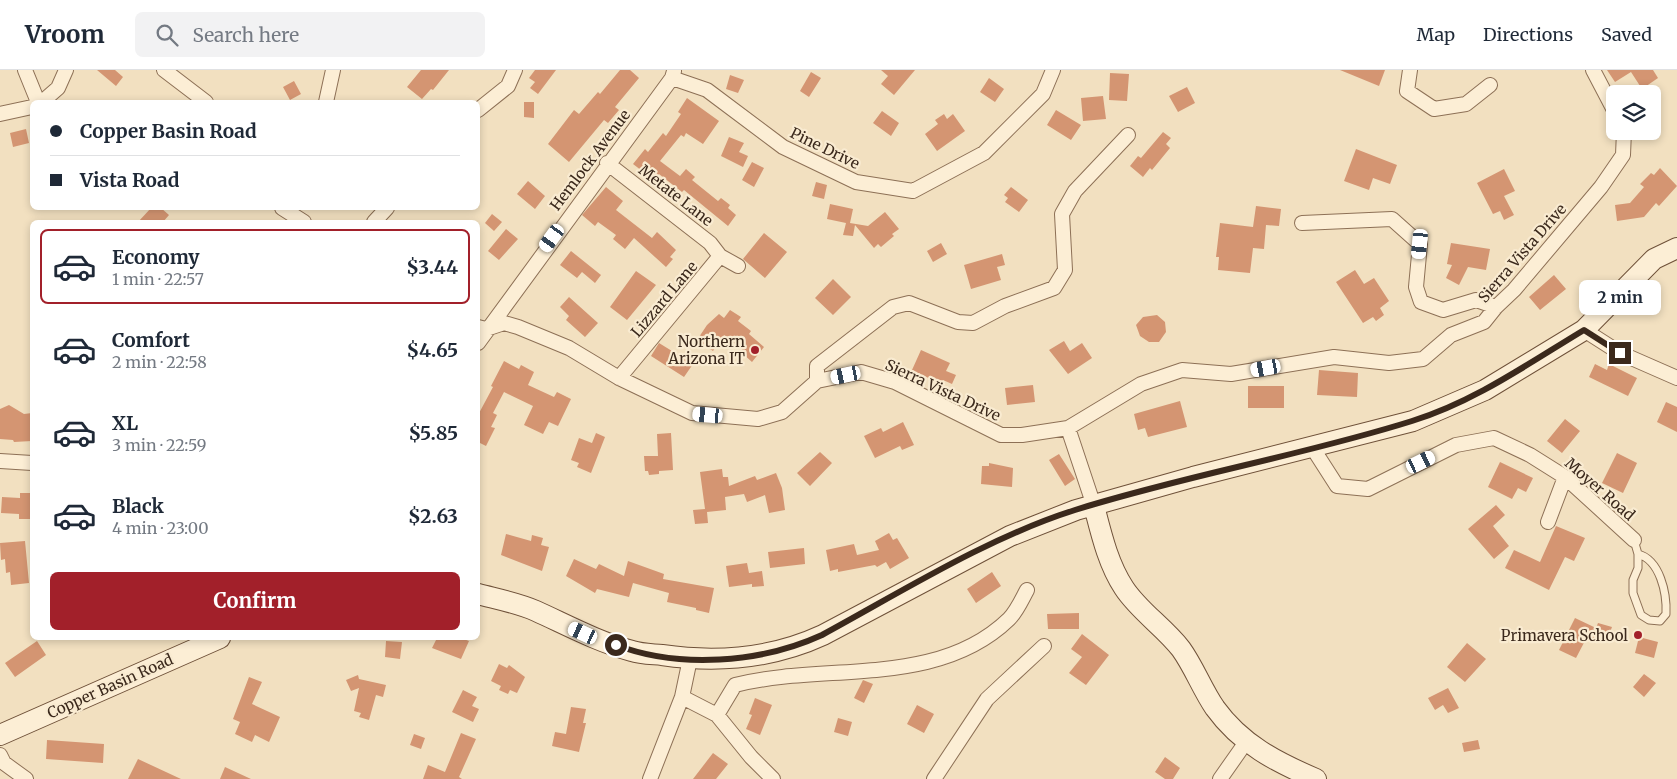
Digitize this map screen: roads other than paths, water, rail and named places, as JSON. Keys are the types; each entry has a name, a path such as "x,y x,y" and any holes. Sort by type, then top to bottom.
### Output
{"street":[{"path":"25,70 37,100"},
{"path":"44,100 58,88 66,70"},
{"path":"164,70 203,100"},
{"path":"326,100 333,70"},
{"path":"480,108 508,86 515,70"},
{"name":"Pine Drive","path":"673,74 707,90 783,147 856,182 913,191 984,153 1043,94 1053,70"},
{"path":"1410,70 1407,91 1434,109 1466,104 1490,85"},
{"path":"1593,70 1606,95"},
{"name":"Hemlock Avenue","path":"482,328 673,74"},
{"path":"0,114 30,108"},
{"path":"817,381 817,366 893,307 910,303 958,322 973,323 1005,306 1054,288 1065,270 1062,214 1075,191 1128,135"},
{"name":"Sierra Vista Drive","path":"482,328 504,323 518,327 569,348 619,378 692,413 758,419 782,412 817,381 860,372 895,382 1001,435 1068,428 1141,384 1182,370 1232,374 1334,357 1389,363 1423,359 1451,336 1484,322 1496,307 1514,290 1601,187 1623,155 1624,140"},
{"name":"Metate Lane","path":"607,164 710,243 720,256"},
{"path":"286,210 301,220"},
{"path":"376,220 383,210"},
{"path":"1302,223 1392,219 1420,244 1416,287 1421,302 1443,310 1476,300 1496,307"},
{"path":"480,595 534,610 583,633 632,651 690,659 722,660 748,657 810,641 1010,536 1076,510 1193,476 1312,448 1413,421 1485,390 1584,330 1654,259 1677,248"},
{"path":"720,256 738,266"},
{"name":"Lizzard Lane","path":"619,378 720,256"},
{"path":"1584,330 1620,353 1677,378"},
{"path":"1068,428 1094,506 1105,547 1124,588 1181,649 1214,706 1246,742 1276,762 1316,779"},
{"name":"Moyer Road","path":"1312,448 1337,486 1368,489 1456,445 1494,438 1530,455 1565,477 1634,540"},
{"path":"0,461 30,463"},
{"path":"1548,522 1565,477"},
{"path":"717,715 734,685 766,677 915,665 955,654 972,647 1010,618 1028,590"},
{"name":"Copper Basin Road","path":"0,735 215,640"},
{"path":"934,779 987,699 1044,646"},
{"path":"650,779 682,697 690,659"},
{"path":"682,697 717,715 751,757 773,779"},
{"path":"1220,779 1246,742"},
{"path":"0,755 4,763 26,779"}],"lane":[{"path":"1634,540 1638,554 1638,568 1633,580 1633,593 1641,615 1648,620 1660,621 1666,614 1667,604 1655,565 1648,557 1638,554"}],"place":[{"name":"Northern Arizona IT","path":"755,350"},
{"name":"Primavera School","path":"1638,635"}]}
